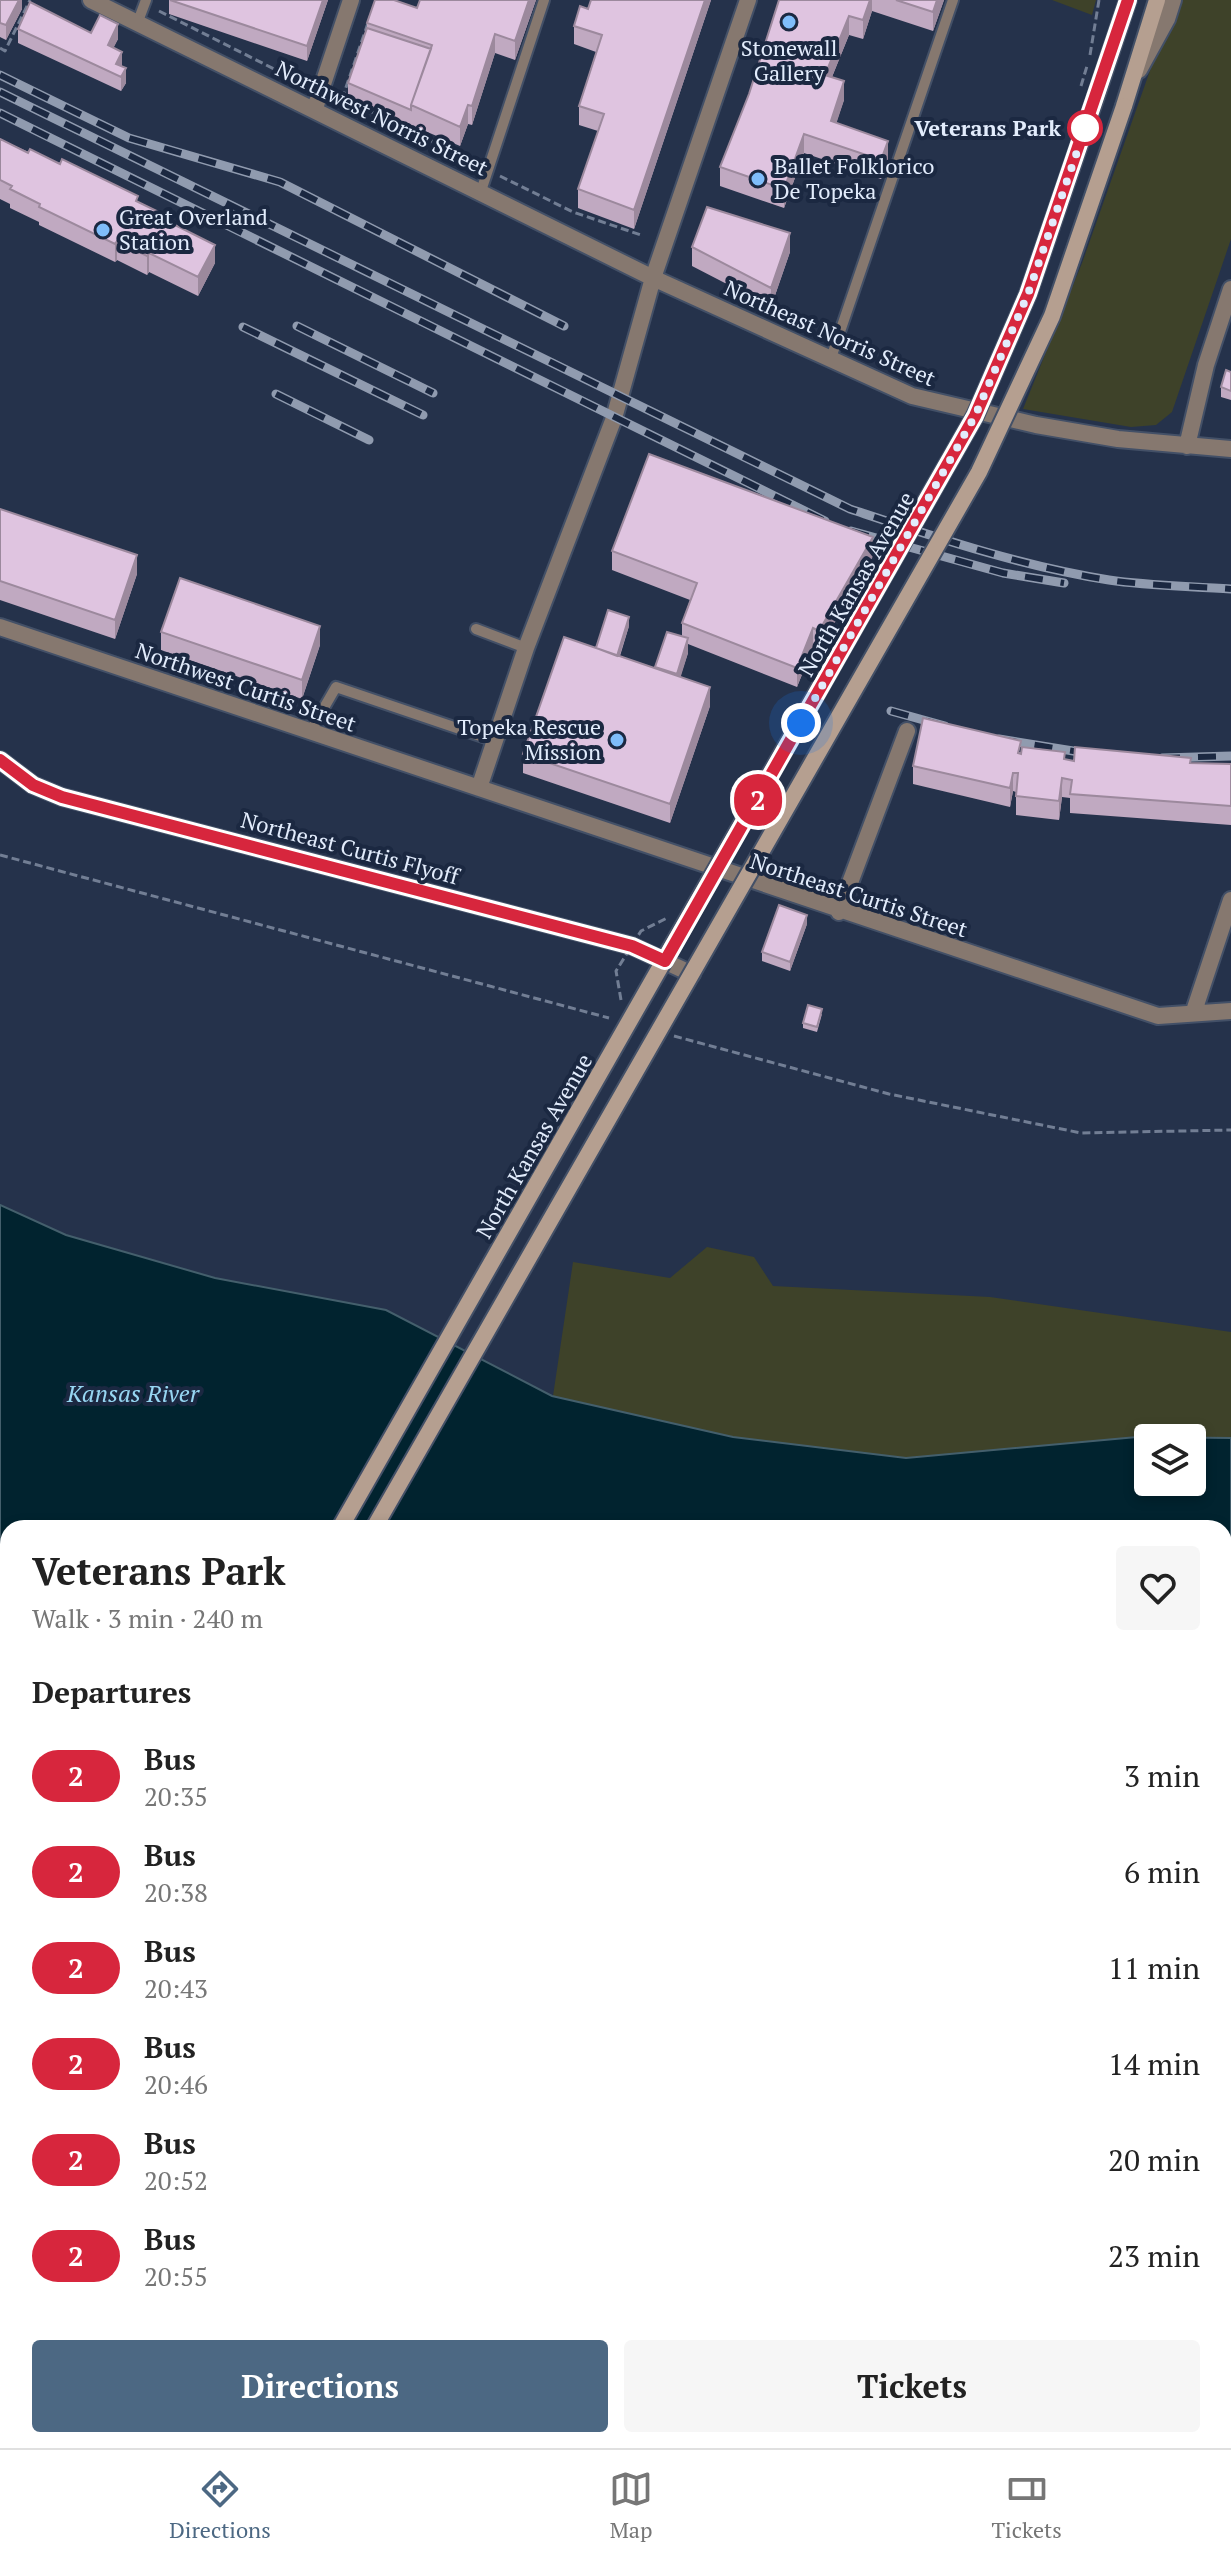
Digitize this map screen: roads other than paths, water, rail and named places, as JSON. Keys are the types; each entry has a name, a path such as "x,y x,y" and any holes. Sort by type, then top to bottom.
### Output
{"main road":[{"name":"North Kansas Avenue","path":"345,1520 975,416 1028,294 1088,93 1128,0"},
{"path":"379,1520 979,472 1025,380 1057,303 1157,0"}],"street":[{"name":"Northwest Norris Street","path":"91,0 315,108 653,278"},
{"path":"315,108 351,0"},
{"path":"479,788 526,648 614,418 653,278 748,0"},
{"path":"1126,98 1167,19 1173,0"},
{"name":"Northeast Norris Street","path":"653,278 912,396 1118,439 1231,449"},
{"path":"1187,446 1206,365 1231,289"},
{"name":"Northwest Curtis Street","path":"0,627 479,788"},
{"path":"839,912 907,731"},
{"name":"Northeast Curtis Flyoff","path":"0,760 33,785 62,797 632,946 692,974"},
{"name":"Northeast Curtis Street","path":"479,788 839,912 1158,1016 1194,1011 1231,1011"},
{"path":"1194,1011 1231,900"}],"lane":[{"path":"481,191 544,0"},
{"path":"830,361 953,0"},
{"path":"137,24 146,2"},
{"path":"476,629 526,648"},
{"path":"310,732 336,687 495,741"}],"water":[{"name":"Kansas River","path":"0,1205 66,1235 215,1278 386,1310 552,1396 733,1437 906,1458 1134,1437 1134,1496 1206,1496 1206,1438 1231,1438 1231,1520 0,1520"}],"railway":[{"path":"0,75 129,138 280,182 564,326"},
{"path":"0,92 850,509 978,550 1076,574 1139,584 1231,589"},
{"path":"0,113 825,521"},
{"path":"297,326 433,393"},
{"path":"243,327 423,415"},
{"path":"276,394 369,440"},
{"path":"851,531 1003,573 1064,583"},
{"path":"891,711 945,726"},
{"path":"999,739 1098,755"},
{"path":"1162,758 1231,756"}],"place":[{"name":"Stonewall Gallery","path":"789,22"},
{"name":"Veterans Park","path":"1085,128"},
{"name":"Ballet Folklorico De Topeka","path":"758,179"},
{"name":"Great Overland Station","path":"103,230"},
{"name":"Topeka Rescue Mission","path":"617,740"}]}
